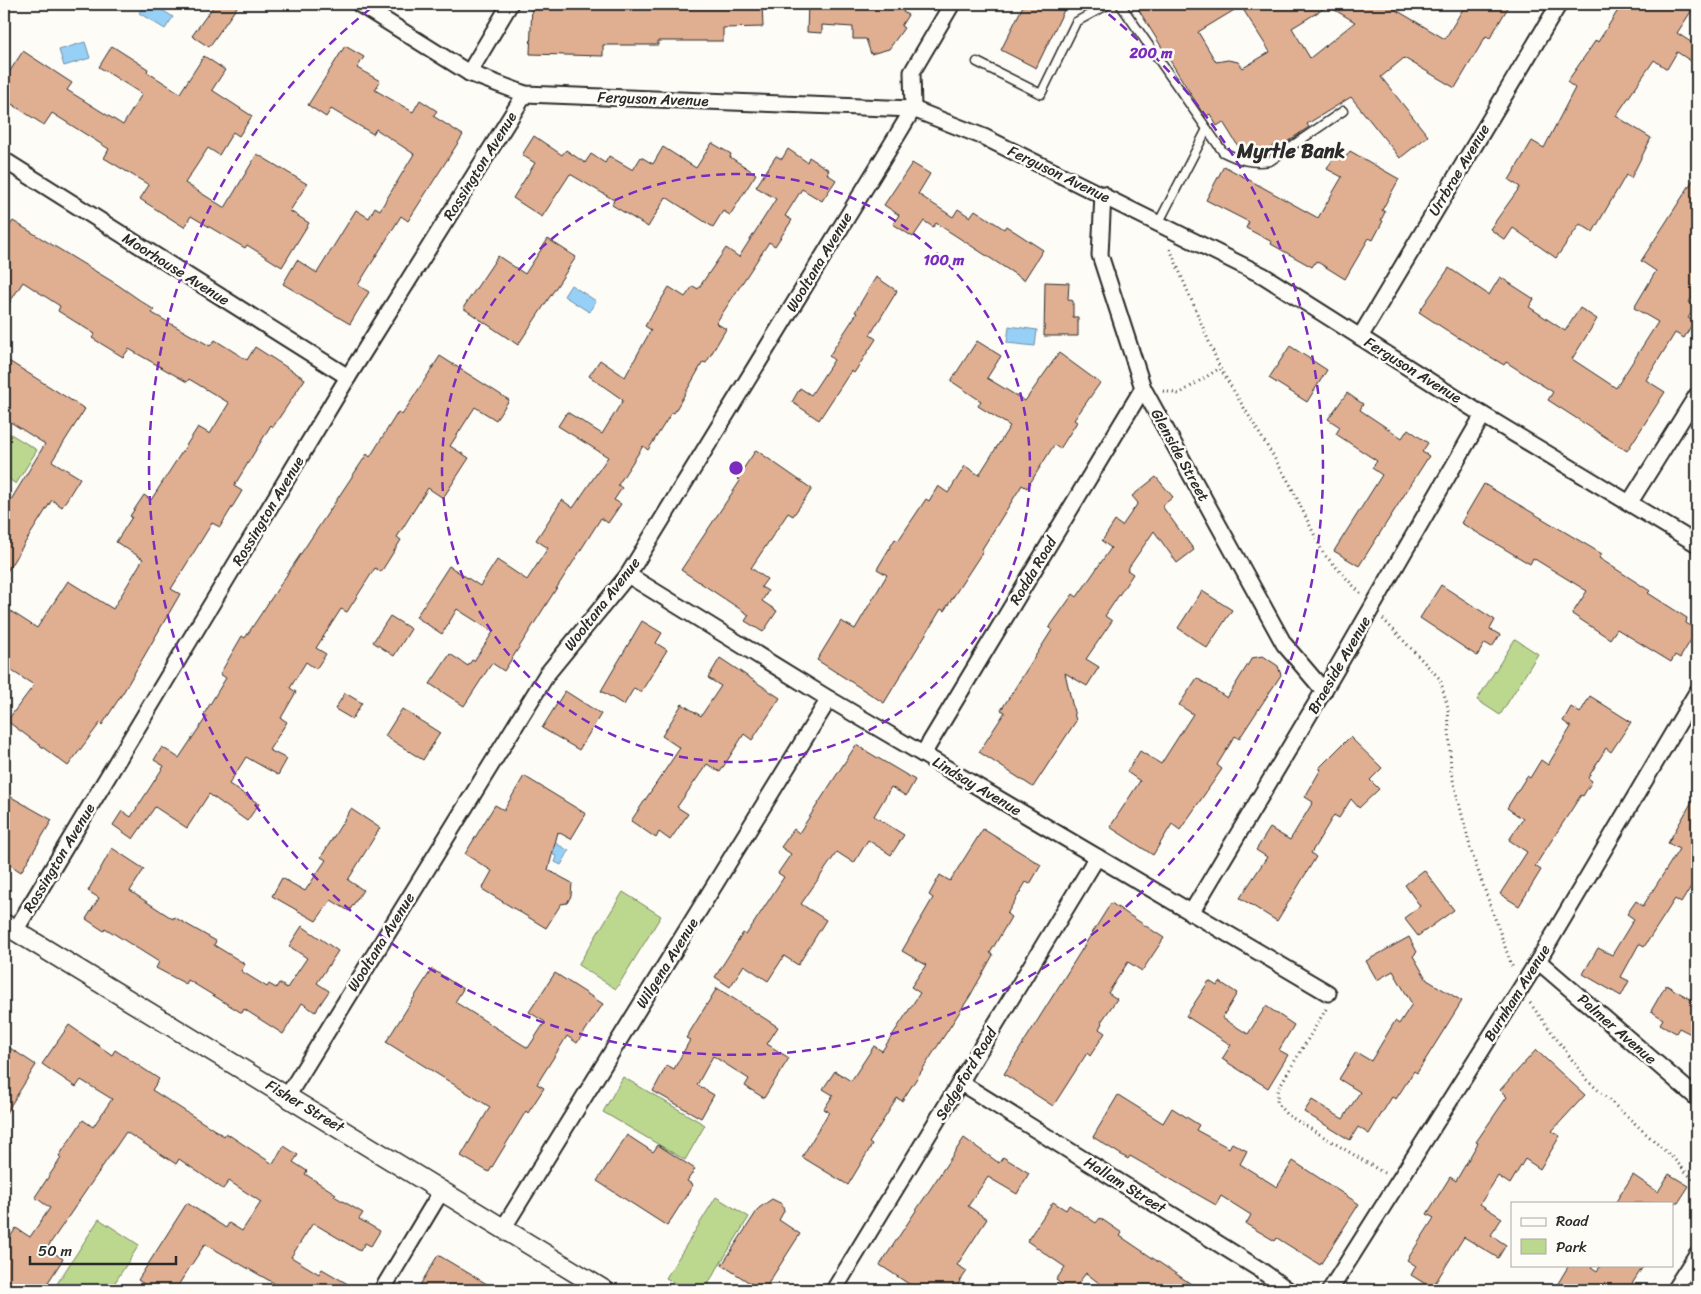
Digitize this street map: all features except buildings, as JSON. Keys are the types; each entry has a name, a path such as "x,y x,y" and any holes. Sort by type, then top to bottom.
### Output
{"street":[{"name":"Ferguson Avenue","path":"359,4 469,73 525,94 913,109 984,137 1103,194 1264,276 1483,415 1697,544"},
{"path":"469,73 510,4"},
{"path":"913,109 912,72 952,4"},
{"name":"Urrbrae Avenue","path":"1360,337 1559,4"},
{"name":"Rossington Avenue","path":"10,927 348,377 525,94"},
{"name":"Wooltana Avenue","path":"288,1095 547,674 628,575 913,109"},
{"name":"Moorhouse Avenue","path":"4,160 348,377"},
{"name":"Glenside Street","path":"1103,194 1100,254 1143,388 1284,644 1324,691"},
{"name":"Rodda Road","path":"923,754 1143,388"},
{"path":"1630,502 1697,395"},
{"name":"Braeside Avenue","path":"1191,912 1324,691 1483,415"},
{"name":"Lindsay Avenue","path":"628,575 829,699 1328,993"},
{"name":"Burnham Avenue","path":"1330,1290 1538,961 1697,692"},
{"name":"Wilgena Avenue","path":"504,1228 829,699"},
{"name":"Sedgeford Road","path":"834,1290 1097,857"},
{"name":"Fisher Street","path":"10,927 288,1095 604,1290"},
{"name":"Palmer Avenue","path":"1538,961 1697,1098"},
{"name":"Hallam Street","path":"961,1083 1258,1268 1288,1290"},
{"path":"382,1290 442,1190"},
{"path":"1674,1290 1697,1254"}],"lane":[{"path":"978,62 1041,94 1076,22 1109,4"},
{"path":"1120,4 1223,152 1240,160 1256,163 1270,161 1343,111"},
{"path":"1159,222 1207,129"}],"path":[{"path":"1179,394 1220,368"},
{"path":"1520,989 1587,1080 1674,1160 1697,1184"},
{"path":"1328,993 1326,1010 1278,1089 1277,1103 1286,1114 1399,1182"}],"green space":[{"path":"4,430 37,450 16,484 4,476"},
{"path":"1515,639 1538,654 1500,715 1477,700"},
{"path":"623,892 661,916 616,989 578,965"},
{"path":"623,1077 705,1125 685,1160 603,1112"},
{"path":"716,1197 749,1217 704,1290 687,1290 666,1278"},
{"path":"99,1219 139,1245 110,1290 53,1290"}],"water":[{"path":"145,4 153,4 173,17 165,29 139,13"},
{"path":"85,42 90,58 64,66 59,50"},
{"path":"571,285 596,301 589,312 564,296"},
{"path":"1009,326 1037,330 1035,346 1007,343"},
{"path":"547,838 569,851 561,865 555,862 557,857 541,847"}],"district":[{"name":"Myrtle Bank","path":"1291,151"}]}
